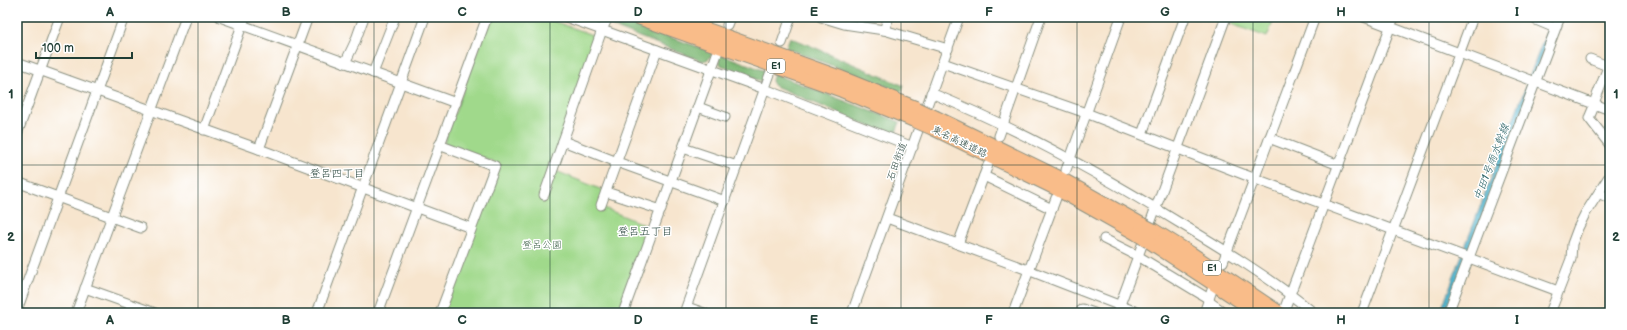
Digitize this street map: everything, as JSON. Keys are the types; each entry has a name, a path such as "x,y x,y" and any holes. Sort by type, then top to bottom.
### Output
{"highway":[{"name":"東名高速道路","path":"638,17 842,90 914,114"},
{"name":"東名高速道路","path":"671,17 838,77 914,114 1057,177 1146,233 1191,254 1269,311"}],"street":[{"path":"18,130 60,17"},
{"path":"17,310 124,17"},
{"path":"76,313 186,17"},
{"path":"220,17 244,21 298,46 456,103"},
{"path":"259,149 308,17"},
{"path":"345,63 355,42 364,17"},
{"path":"373,74 395,17"},
{"path":"317,313 425,17"},
{"path":"378,313 487,17"},
{"path":"566,17 765,89 913,147"},
{"path":"544,195 602,30 608,17"},
{"path":"782,43 791,17"},
{"path":"821,17 844,24 884,30 948,49"},
{"path":"884,30 889,17"},
{"name":"石田街道","path":"852,313 960,17"},
{"path":"999,136 1041,17"},
{"path":"1066,170 1121,17"},
{"path":"1142,134 1185,17"},
{"path":"1119,309 1226,17"},
{"path":"1223,262 1315,17"},
{"path":"1364,17 1610,110"},
{"path":"1283,313 1394,17"},
{"path":"1362,313 1473,17"},
{"path":"1444,312 1466,257 1498,165 1518,115 1535,82 1560,17"},
{"path":"1536,20 1555,28"},
{"path":"204,130 244,21"},
{"path":"601,205 657,50"},
{"path":"623,313 717,54"},
{"path":"1590,59 1609,65 1589,118 1610,145"},
{"path":"17,62 96,92 259,149 471,228"},
{"path":"943,63 1086,113 1254,178 1558,291"},
{"path":"704,313 686,310 770,74"},
{"path":"932,93 970,109 1070,158 1156,208 1226,252 1290,294 1314,313"},
{"path":"698,108 725,117"},
{"path":"1269,138 1339,164"},
{"path":"563,141 725,201"},
{"path":"439,145 494,166 440,313"},
{"path":"683,148 737,166"},
{"path":"958,244 988,166"},
{"path":"1550,313 1571,259 1572,244 1578,228 1585,214 1600,193 1610,175"},
{"path":"984,176 1052,208"},
{"path":"17,182 141,228"},
{"path":"606,192 661,210"},
{"path":"1600,193 1610,200"},
{"path":"1013,313 1056,198"},
{"path":"887,218 1028,270 1119,309 1139,313"},
{"path":"1104,239 1138,256 1208,300 1225,313"},
{"path":"85,288 139,310 155,313"},
{"path":"1204,313 1212,290"},
{"path":"1082,308 1094,313"}],"green space":[{"name":"登呂公園","path":"490,17 542,17 595,36 551,169 605,191 599,206 650,227 619,313 443,313 498,164 444,143"},
{"path":"582,17 604,17 602,24"},
{"path":"611,17 713,52 709,58 702,61 611,26 609,22"},
{"path":"1234,17 1275,17 1267,37 1231,24"},
{"path":"790,37 904,86 901,92 786,48"},
{"path":"720,54 768,72 764,79 760,81 721,65 719,61"},
{"path":"774,74 900,122 894,137 773,85 772,80"}],"water":[{"path":"1552,17 1557,17 1446,313 1440,313"}],"district":[{"name":"登呂四丁目","path":"337,173"},
{"name":"登呂五丁目","path":"645,231"}],"water label":[{"name":"中田1号雨水幹線","path":"1491,162"}]}
